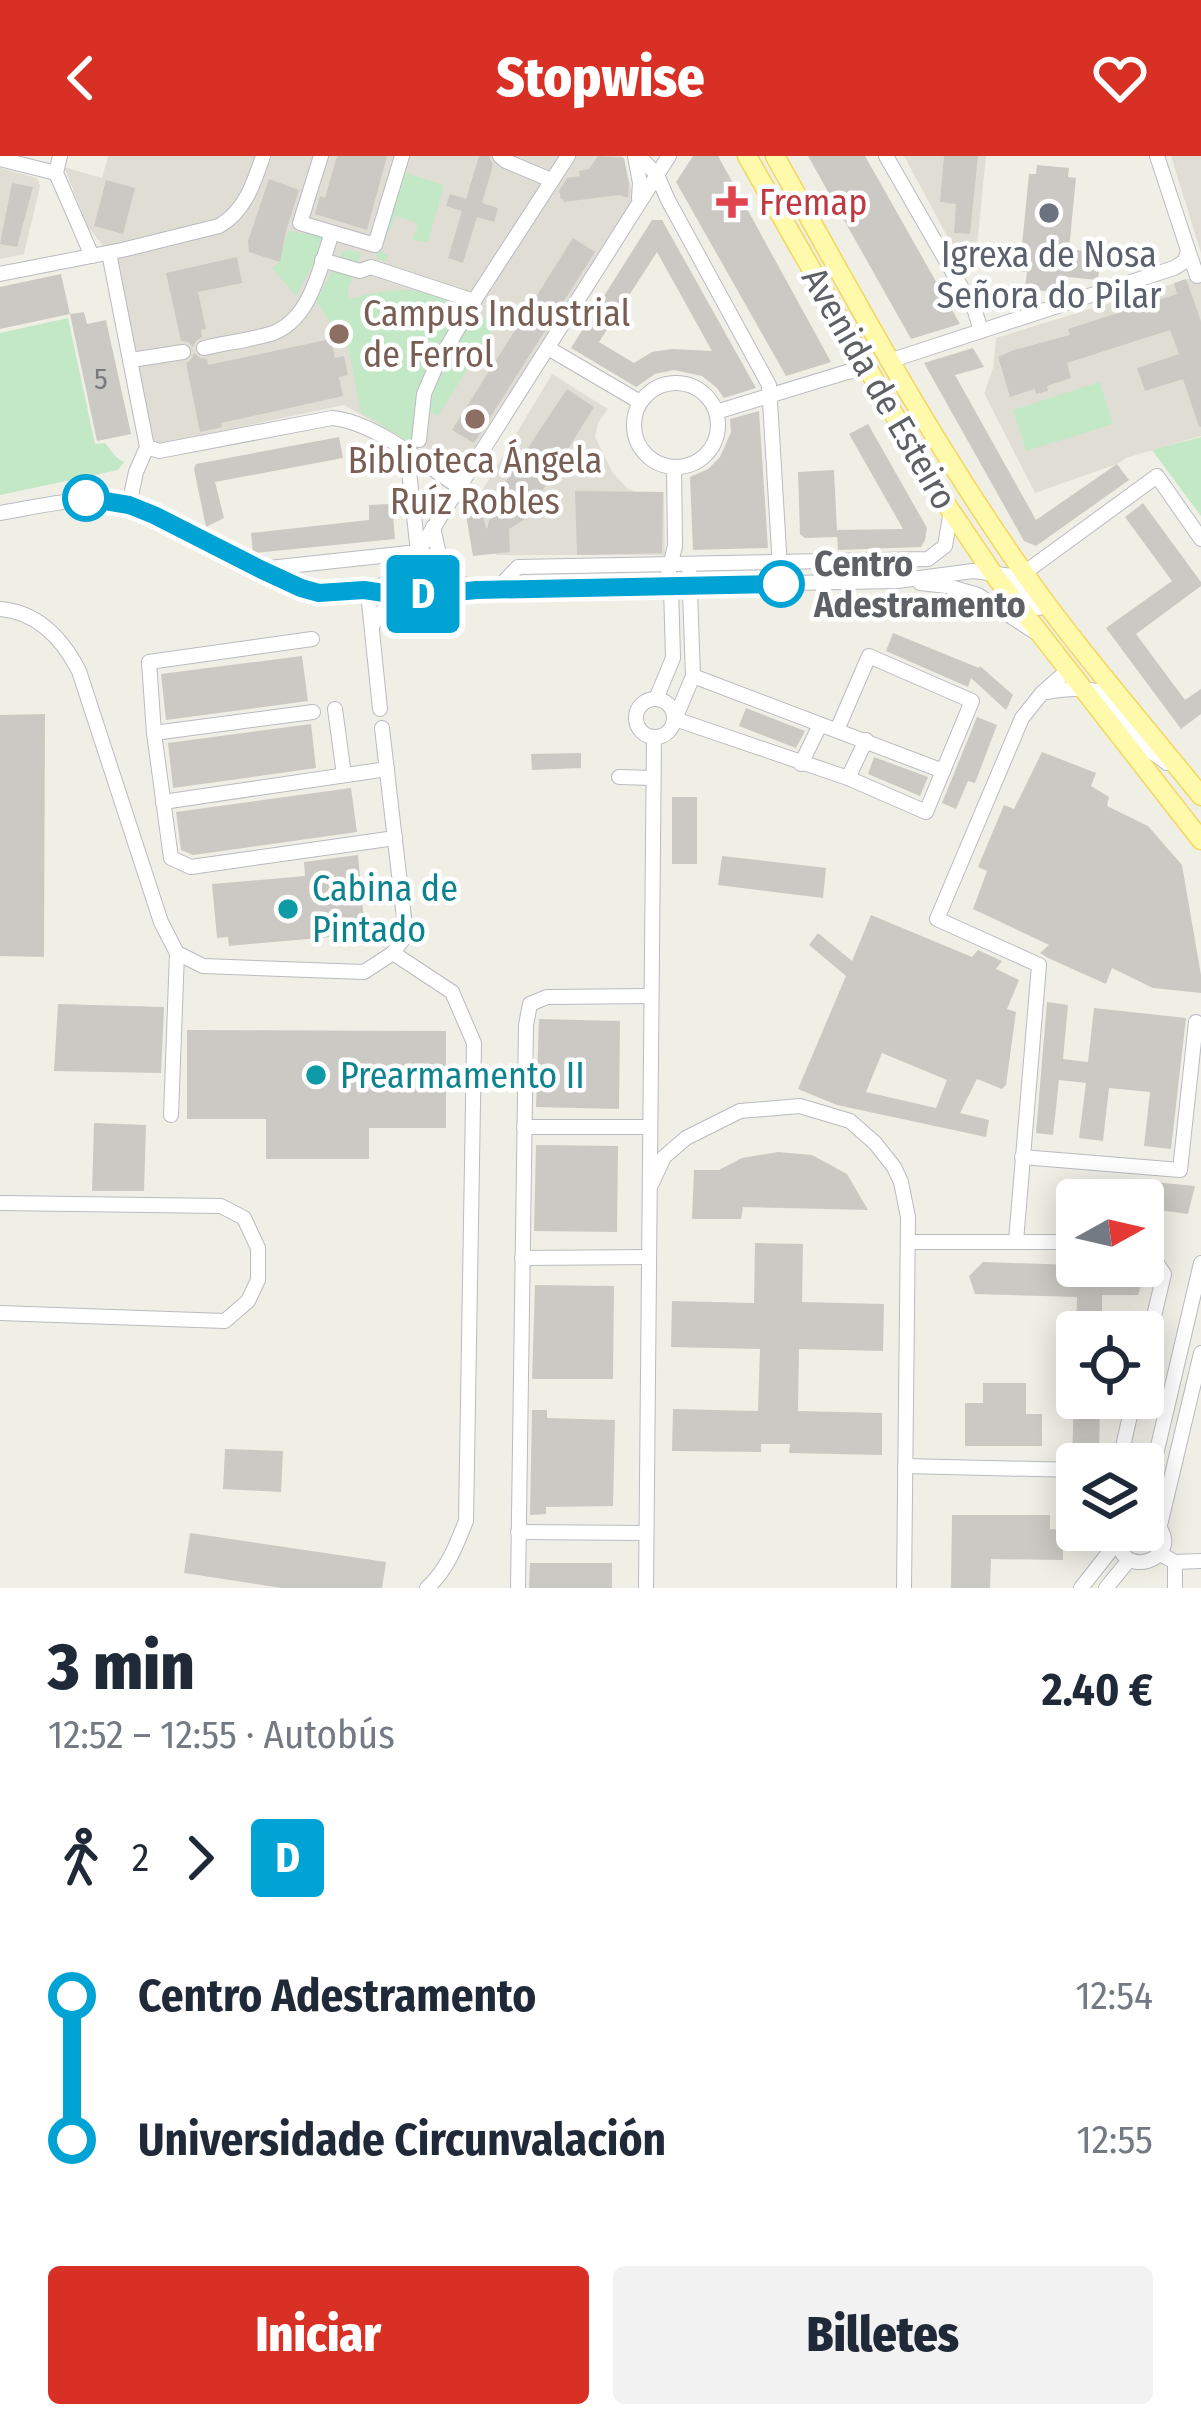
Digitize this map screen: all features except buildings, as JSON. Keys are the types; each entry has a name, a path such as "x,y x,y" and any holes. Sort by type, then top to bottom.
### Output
{"main road":[{"name":"Avenida de Esteiro","path":"747,156 867,369 992,572 1201,840"},
{"name":"Avenida de Esteiro","path":"775,156 960,477 1072,639 1201,796"}],"street":[{"path":"60,156 56,173 92,256"},
{"path":"0,274 219,226 231,219 251,192 263,156"},
{"path":"321,156 300,223 374,245 402,156"},
{"path":"500,156 551,180"},
{"path":"419,440 424,394 436,366 568,156"},
{"path":"637,156 657,175 769,385 782,584"},
{"path":"637,156 639,202"},
{"path":"364,590 394,578 418,552 669,156"},
{"path":"886,156 975,311 981,331"},
{"path":"1157,156 1197,276"},
{"path":"0,159 56,173"},
{"path":"204,347 274,333 292,322 309,295 332,233"},
{"path":"889,361 1174,268 1185,261 1188,250"},
{"path":"109,253 146,447 129,505"},
{"path":"322,260 360,272 371,267 474,301"},
{"path":"548,348 640,402"},
{"path":"130,360 183,352"},
{"path":"716,412 867,369"},
{"path":"688,384 710,400 716,412 718,426 709,450 687,465 651,458 642,449 634,425 640,402 661,385 688,384"},
{"path":"146,447 159,452 345,419 407,452 459,488"},
{"path":"407,452 418,552"},
{"path":"656,699 673,658 669,564 675,546 674,466"},
{"path":"1024,573 1157,476 1201,539"},
{"path":"0,513 86,498 129,505 301,588 319,593 443,593"},
{"path":"496,589 518,567 934,556 945,546 951,510"},
{"path":"433,527 441,564 473,589"},
{"path":"260,569 418,552"},
{"path":"882,560 890,581"},
{"path":"689,563 692,676 675,719 667,734 644,733 636,718 640,706 656,699 668,703 675,719 848,778 926,812 972,701 869,656 837,730"},
{"path":"404,570 473,589"},
{"path":"404,570 410,583 443,593"},
{"path":"371,630 387,607 473,589 890,581 992,572 1012,576 1072,639"},
{"path":"890,581 947,586 978,596 1037,632"},
{"path":"364,590 380,709"},
{"path":"0,609 46,626 67,646 80,671 161,922 176,953 171,1115"},
{"path":"312,639 149,662 171,858 191,867 395,838"},
{"path":"1016,1241 1039,965 938,919 1022,718 1068,670"},
{"path":"692,676 944,771"},
{"path":"1042,693 1084,689 1102,693 1153,752 1181,772"},
{"path":"335,709 344,775"},
{"path":"154,733 313,712"},
{"path":"801,764 820,725"},
{"path":"176,953 203,966 364,971 394,953 406,935 382,728"},
{"path":"646,1588 654,737"},
{"path":"848,778 866,740"},
{"path":"164,802 387,769"},
{"path":"619,777 653,778"},
{"path":"394,953 452,992 474,1043 466,1521 453,1554 428,1588"},
{"path":"518,1588 530,1004 547,997 651,996"},
{"path":"1022,1156 1180,1170 1196,1022"},
{"path":"650,1188 664,1157 686,1138 740,1112 800,1106 850,1121 894,1167 905,1196 908,1241 904,1588"},
{"path":"524,1127 650,1126"},
{"path":"0,1203 221,1206 244,1218 258,1248 258,1280 248,1301 225,1322 0,1313"},
{"path":"908,1241 1056,1241"},
{"path":"522,1258 649,1257"},
{"path":"1159,1443 1201,1263"},
{"path":"1164,1509 1201,1353"},
{"path":"905,1466 1056,1470"},
{"path":"518,1532 646,1533"},
{"path":"1081,1588 1108,1551"},
{"path":"1122,1551 1129,1560 1149,1562 1161,1551"},
{"path":"1160,1554 1175,1562 1201,1561"},
{"path":"1106,1588 1129,1560"},
{"path":"1175,1562 1175,1588"}],"shaded area":[{"name":"Campus Industrial de Ferrol","path":"108,156 622,156 634,197 460,471 344,405 155,445 117,263 88,227 64,167 102,178"},
{"path":"904,156 986,156 977,247 952,245"},
{"path":"1171,156 1201,156 1201,253"},
{"path":"0,168 37,178 40,186 24,254 0,259"},
{"path":"1201,275 1201,436 1035,493 984,393 996,338"},
{"path":"552,374 608,409 595,437 613,473 628,489 664,492 665,555 496,555 477,499"}],"green space":[{"path":"402,172 444,185 428,242 413,240 418,223 396,216 381,247 388,255 386,262 377,258 376,250"},
{"path":"288,231 323,236 296,296 272,268 278,264"},
{"path":"343,251 361,253 347,293 350,299 408,290 436,295 461,311 414,445 361,412 349,350 316,301"},
{"path":"475,310 480,312 476,318 483,322 486,317 496,324 438,416 430,411 437,375"},
{"path":"68,318 95,444 105,443 124,462 118,470 0,495 0,333"},
{"path":"1100,382 1113,424 1026,451 1013,410"},
{"path":"1201,437 1201,516 1152,450"}],"bus line":[{"name":"D","path":"86,498 129,505 154,515 319,593 781,584"}],"place":[{"name":"Fremap","path":"732,202"},
{"name":"Igrexa de Nosa Señora do Pilar","path":"1049,213"},
{"name":"Campus Industrial de Ferrol","path":"339,334"},
{"name":"Biblioteca Ángela Ruíz Robles","path":"475,419"},
{"name":"Centro Adestramento","path":"781,584"},
{"name":"Cabina de Pintado","path":"288,909"},
{"name":"Prearmamento II","path":"316,1075"}]}
